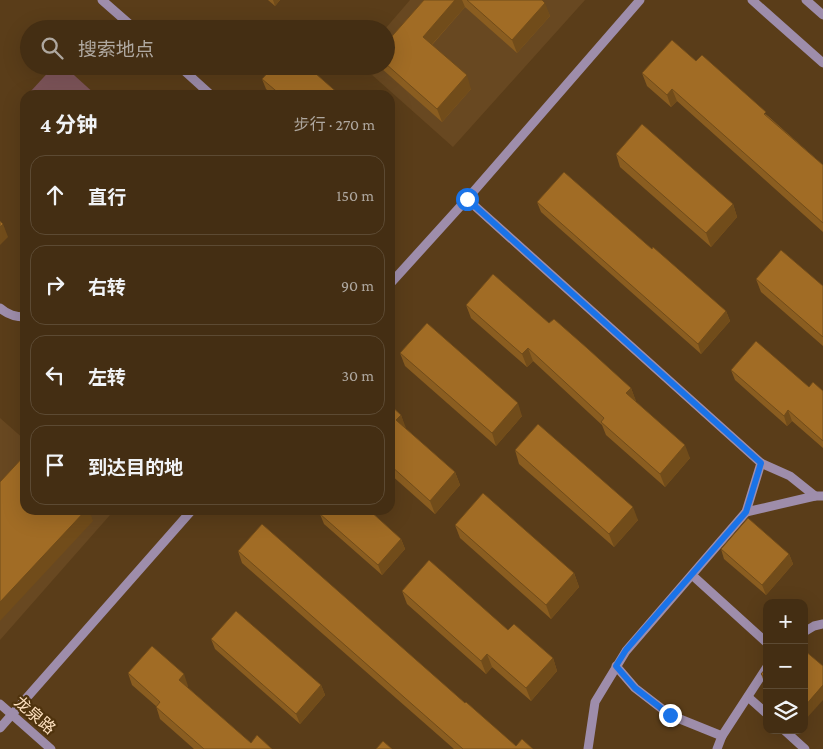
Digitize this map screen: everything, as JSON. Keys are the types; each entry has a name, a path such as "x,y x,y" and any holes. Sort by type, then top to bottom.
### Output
{"street":[{"path":"102,0 125,20"},
{"path":"395,278 467,199 640,0"},
{"path":"752,0 823,63"},
{"path":"806,0 823,15"},
{"path":"189,75 205,90"},
{"path":"467,199 761,463 790,476 819,496"},
{"path":"0,308 5,312 20,317"},
{"path":"588,749 595,702 616,666 626,650 746,512 761,463"},
{"path":"746,512 819,496"},
{"path":"0,728 188,515"},
{"path":"692,574 763,639"},
{"path":"808,630 823,624"},
{"path":"616,666 635,688 670,715 722,736"},
{"path":"717,749 722,736 763,673"},
{"path":"748,697 763,710"},
{"name":"龙泉路","path":"0,704 51,749"},
{"path":"788,734 804,749"}],"shaded area":[{"path":"410,0 585,0 453,147 395,95 395,90 389,90 372,75 395,75 395,20 393,20"},
{"path":"46,75 74,75 90,90 32,90"},
{"path":"0,418 20,436 20,515 110,515 0,640"}],"building":[{"path":"424,0 455,0 423,37 467,75 437,109 395,72 395,33"},
{"path":"467,0 542,0 545,3 512,40"},
{"path":"672,40 696,61 702,55 766,112 764,114 823,165 823,223 672,89 667,95 642,73"},
{"path":"266,75 317,75 334,90 275,90 262,79"},
{"path":"642,124 733,204 706,233 616,154"},
{"path":"564,172 726,311 698,344 537,202"},
{"path":"781,250 823,286 823,337 756,279"},
{"path":"493,274 549,323 554,319 587,348 631,388 626,393 685,445 660,474 601,422 604,418 528,348 522,354 466,305"},
{"path":"427,323 518,403 492,433 400,353"},
{"path":"756,341 809,387 813,382 823,391 823,441 788,410 784,416 731,370"},
{"path":"395,410 401,415 396,420 455,472 430,501 395,470"},
{"path":"538,424 633,507 609,534 515,450"},
{"path":"20,460 20,515 81,515 0,602 0,482"},
{"path":"483,493 574,573 546,605 455,525"},
{"path":"321,515 375,515 401,539 378,565"},
{"path":"748,518 789,554 762,585 721,549"},
{"path":"262,524 516,746 522,739 533,749 463,749 238,551"},
{"path":"429,560 508,630 514,624 553,658 526,688 487,654 481,661 402,591"},
{"path":"236,611 321,685 296,714 211,639"},
{"path":"152,646 184,674 179,680 251,743 257,735 272,749 204,749 156,707 160,702 128,673"},
{"path":"808,653 823,666 823,685 808,702"},
{"path":"383,741 392,749 376,749"}],"route":[{"path":"467,199 761,463 746,512 626,650 616,666 635,688 670,715"}]}
